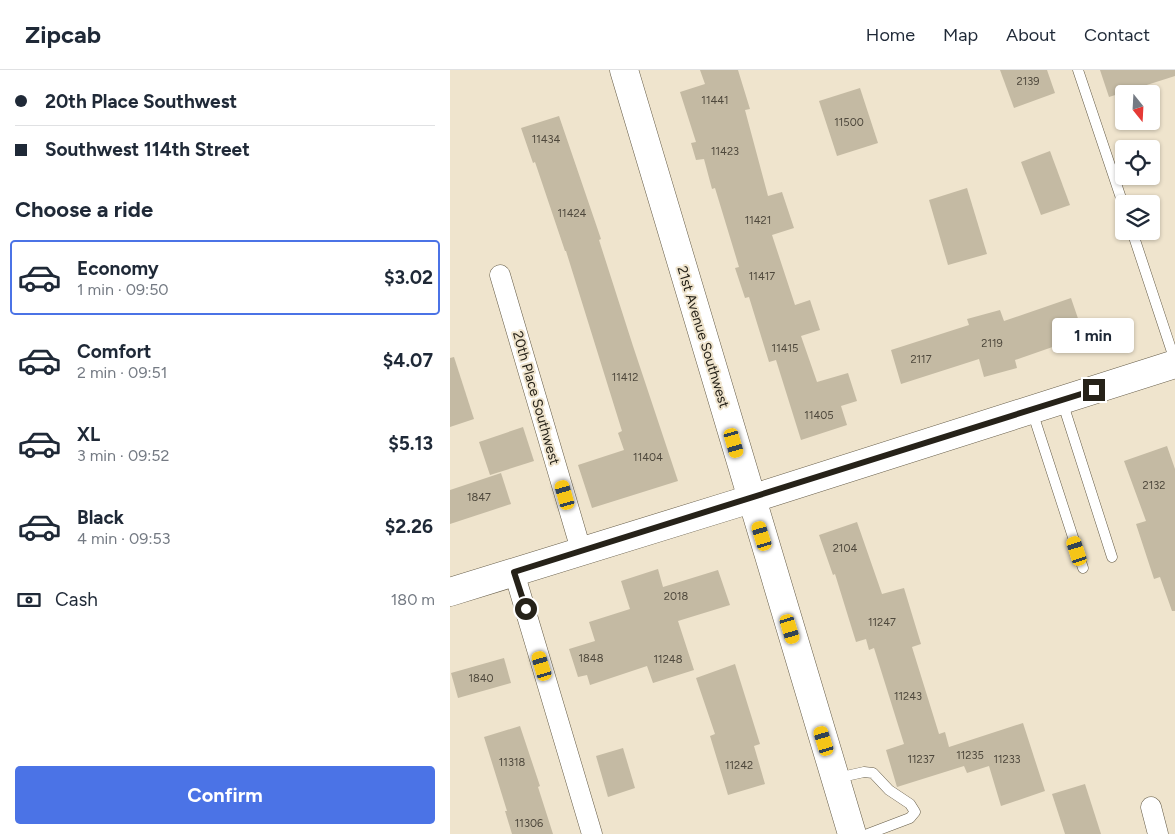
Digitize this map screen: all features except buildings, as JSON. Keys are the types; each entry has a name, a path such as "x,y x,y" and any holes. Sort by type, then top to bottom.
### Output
{"street":[{"name":"21st Avenue Southwest","path":"624,70 852,834"},
{"name":"20th Place Southwest","path":"500,275 581,550"},
{"path":"450,592 751,499 1175,362"},
{"path":"514,572 592,834"},
{"path":"1150,807 1158,834"}],"lane":[{"path":"1078,70 1120,195"},
{"path":"1135,240 1175,362"},
{"path":"1062,400 1112,557"},
{"path":"1031,410 1083,568"},
{"path":"835,778 864,772 873,773 889,790 910,804 915,812 910,818 868,834"}],"route":[{"path":"526,609 514,572 1094,390"}]}
